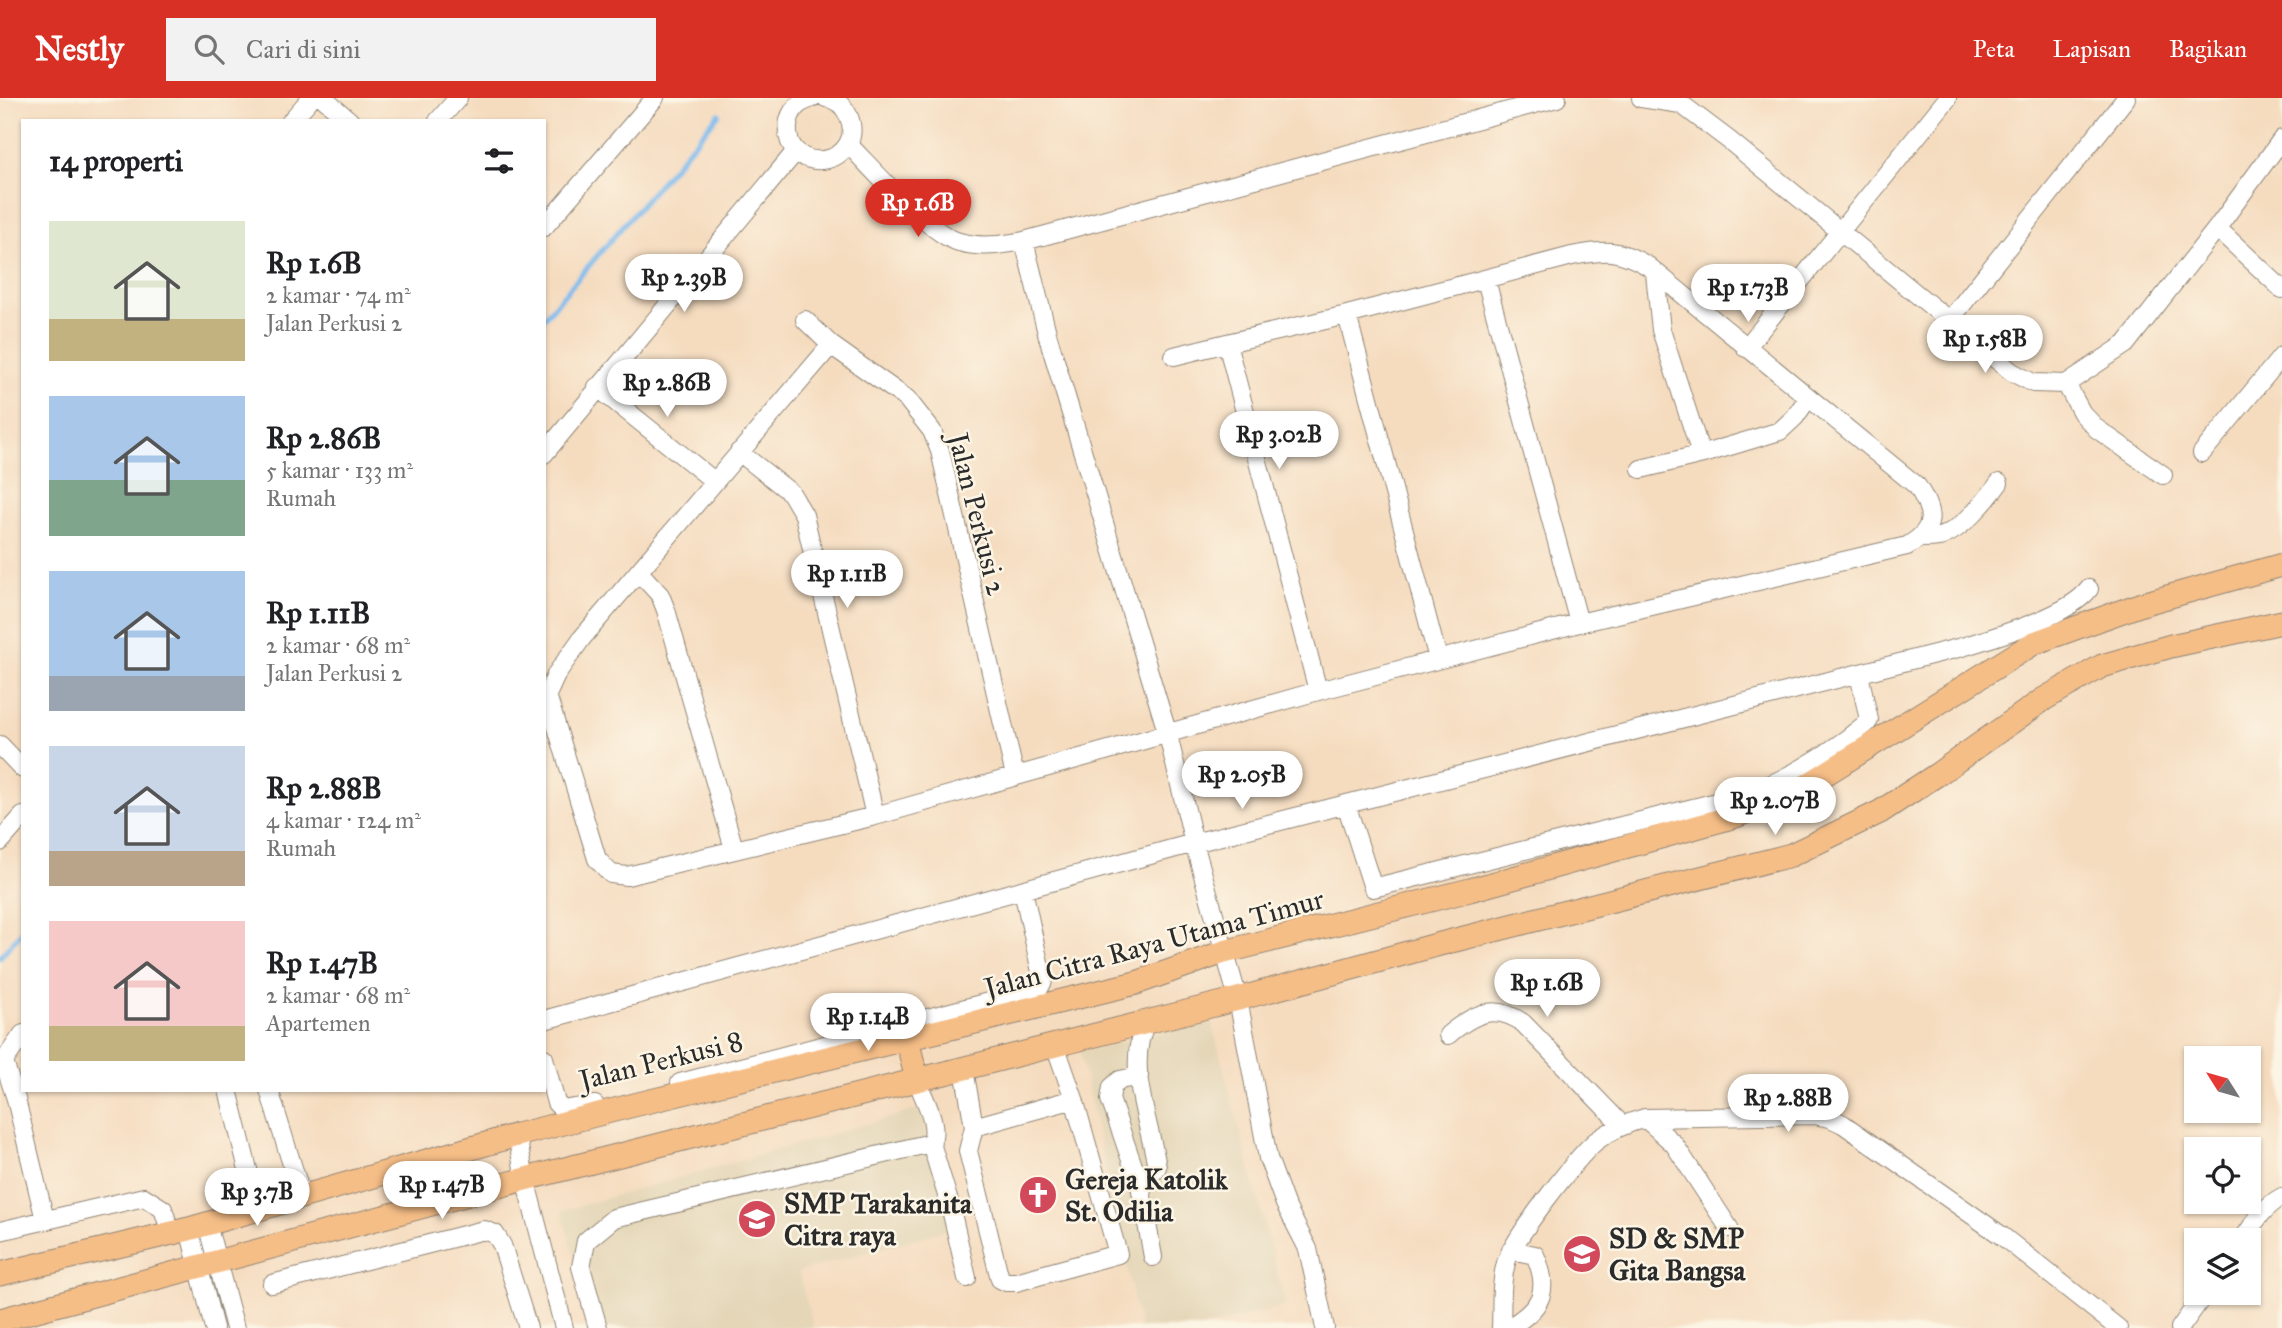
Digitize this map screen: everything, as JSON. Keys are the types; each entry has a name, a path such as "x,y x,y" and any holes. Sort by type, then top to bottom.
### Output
{"main road":[{"name":"Jalan Citra Raya Utama Timur","path":"0,1274 189,1229 517,1135 1136,983 1224,952 1470,890 1736,816 1802,788 2034,643 2143,604 2282,565"},
{"path":"0,1320 525,1179 1238,999 1440,944 1791,855 1880,812 2044,699 2102,666 2171,646 2282,622"},
{"path":"906,1039 917,1080"}],"street":[{"path":"293,119 311,98"},
{"path":"323,98 348,119"},
{"path":"440,119 458,98"},
{"path":"546,225 655,98"},
{"path":"799,100 789,120 788,136 796,151 813,161 834,158 848,144 852,126 846,109 826,98"},
{"path":"848,144 911,207 951,239 1001,245 1557,98"},
{"path":"1641,98 1681,101 2012,372 2033,383 2066,384 2126,344 2217,228 2282,139"},
{"path":"1949,321 2126,98"},
{"path":"1746,348 1947,99"},
{"path":"546,451 796,151"},
{"path":"2217,228 2282,289"},
{"path":"1024,241 1048,337 1168,735 1194,844 1238,999 1268,1158 1285,1204 1308,1249 1325,1328"},
{"path":"1174,356 1347,315 1572,256 1599,251 1622,252 1655,273 1917,486 1928,503 1931,516 1921,538"},
{"path":"1655,273 1661,330 1701,454"},
{"path":"1486,280 1579,623"},
{"path":"1347,315 1438,659"},
{"name":"Jalan Perkusi 2","path":"805,320 831,345 907,399 932,431 940,451 1015,776"},
{"path":"1227,342 1318,691"},
{"path":"831,345 582,638 557,673 547,695 597,859 611,874 627,876 875,816 1438,659 1907,546 1921,538 1939,537 1957,526 1986,501 1999,483"},
{"path":"2202,453 2282,356"},
{"path":"2066,384 2082,413 2097,429 2163,475"},
{"path":"597,387 713,481"},
{"path":"1641,469 1780,431 1795,417 1808,398"},
{"path":"739,452 791,494 804,515 875,816"},
{"path":"639,572 660,595 666,610 734,849"},
{"path":"546,1019 1346,804 1962,648 2057,612 2081,598 2089,589"},
{"path":"1346,804 1373,888 1469,866 1745,795 1770,786 1841,745 1867,723 1869,720 1859,674"},
{"path":"0,745 21,767"},
{"path":"0,842 21,818"},
{"name":"Jalan Perkusi 8","path":"546,1066 556,1103 563,1110 580,1109 1023,993 1040,986 1043,981 1023,890"},
{"path":"1448,1035 1467,1019 1480,1014 1491,1012 1514,1017 1524,1023 1622,1125"},
{"path":"1138,1174 1144,1176 1154,1172 1157,1167 1144,1113 1139,1076 1141,1033 1147,1021"},
{"path":"21,1037 2,1064 16,1099 45,1220"},
{"path":"964,1069 974,1127 968,1151 1000,1279 1016,1282 1118,1254 1074,1099 1055,1045"},
{"path":"1139,1076 1120,1080 1112,1087 1110,1099 1138,1174 1153,1256"},
{"path":"917,1080 933,1123 934,1137 931,1143 950,1205 967,1278"},
{"path":"229,1092 258,1209"},
{"path":"270,1092 302,1197"},
{"path":"974,1127 1074,1099"},
{"path":"1501,1328 1503,1274 1511,1250 1594,1143 1622,1125 1645,1118 1796,1115 1830,1118 1859,1135 2002,1236 2118,1328"},
{"path":"1645,1118 1674,1144 1729,1228"},
{"path":"517,1135 525,1179 564,1328"},
{"path":"598,1328 581,1267 586,1241 614,1218 931,1143"},
{"path":"0,1231 144,1197 189,1229 208,1264 235,1328"},
{"path":"2251,1228 2261,1213 2282,1197"},
{"path":"272,1284 484,1230 495,1234 502,1245 528,1328"},
{"path":"1508,1328 1525,1319 1543,1292 1543,1273 1535,1255 1511,1250"},
{"path":"208,1264 214,1328"},
{"path":"554,1289 585,1280"},
{"path":"2180,1328 2196,1305"}],"shaded area":[{"path":"1211,1020 1286,1306 1201,1328 1140,1328 1080,1052"},
{"name":"SMP Tarakanita Citra raya","path":"920,1109 953,1228 798,1272 814,1328 594,1328 562,1211"}],"waterway":[{"path":"546,316 719,114"},
{"path":"0,957 21,932"}],"place":[{"name":"Gereja Katolik St. Odilia","path":"1038,1195"},
{"name":"SMP Tarakanita Citra raya","path":"757,1219"},
{"name":"SD & SMP Gita Bangsa","path":"1582,1254"}]}
